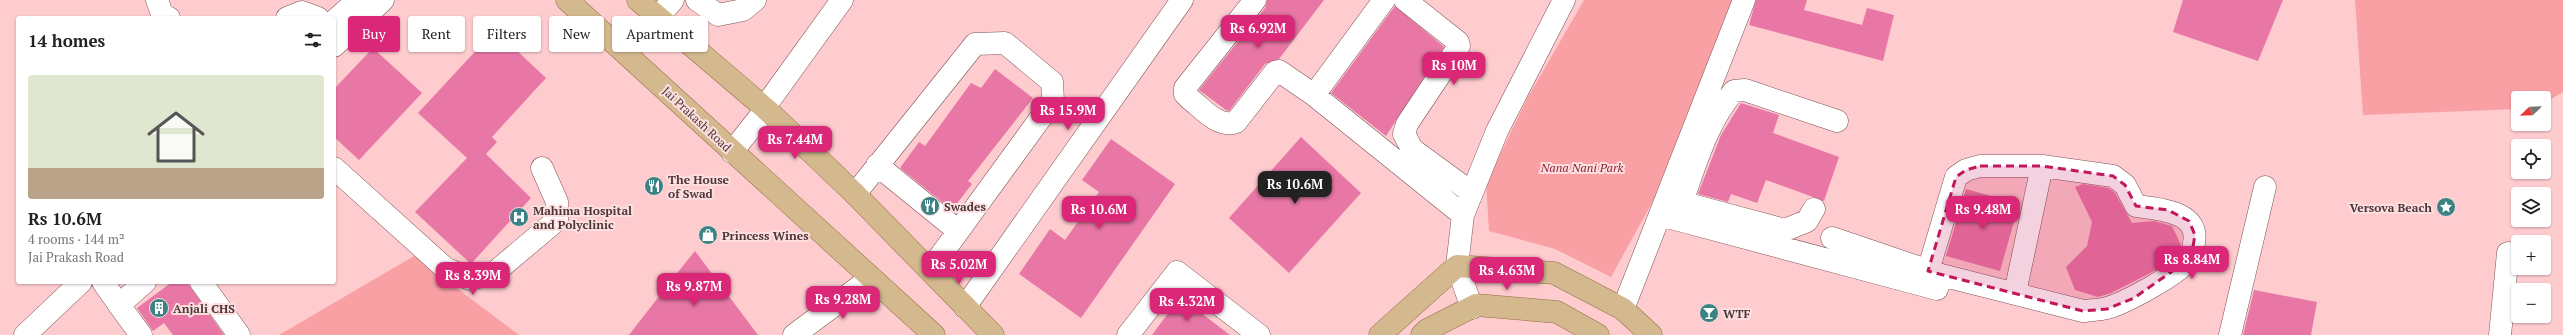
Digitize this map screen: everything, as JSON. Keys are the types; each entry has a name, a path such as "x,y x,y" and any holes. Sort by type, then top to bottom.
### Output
{"main road":[{"name":"Jai Prakash Road","path":"568,0 732,152 934,335"},
{"path":"638,0 657,16"},
{"path":"699,52 766,109 855,194 993,335"},
{"path":"1380,335 1457,266 1554,273 1623,308 1651,335"},
{"path":"1422,335 1427,330 1476,305 1557,312 1598,335"}],"street":[{"path":"157,0 162,14 166,16"},
{"path":"659,16 673,0"},
{"path":"697,0 718,15 743,10 755,0"},
{"path":"732,152 766,109 769,101 842,0"},
{"path":"965,307 1182,0"},
{"path":"1255,0 1185,88 1185,94 1222,124 1230,125 1236,122 1275,72 1279,71 1314,95 1463,215"},
{"path":"1314,95 1384,0"},
{"path":"1405,0 1458,42 1459,46 1407,124 1404,134 1412,149 1472,193"},
{"path":"1472,308 1457,266 1463,215 1497,131 1564,0"},
{"path":"1623,308 1669,205 1744,0"},
{"path":"336,20 367,4"},
{"path":"336,43 367,4"},
{"path":"292,16 302,12 313,16"},
{"path":"855,194 975,44 1005,43 1052,82 1053,101 957,230 930,270"},
{"path":"1669,205 1724,102 1734,91 1745,90 1837,121"},
{"path":"877,165 957,230"},
{"path":"1669,205 1937,289 1935,273 1956,177 1966,170 1980,166 2042,166 2113,176 2125,185 2136,206 2168,210 2189,221 2195,235 2191,258 2176,271 2134,298 2107,309 2083,311 1935,273 1832,238"},
{"path":"2016,293 2042,166"},
{"path":"336,170 445,268 470,279 494,273 557,220 557,202 542,168"},
{"path":"2230,335 2265,187"},
{"path":"1669,205 1785,230 1807,221 1814,209"},
{"path":"2500,335 2508,253"},
{"path":"1128,335 1177,272 1259,335"},
{"path":"794,335 871,278"},
{"path":"25,335 79,284"},
{"path":"104,284 142,335"},
{"path":"119,305 143,284"},
{"path":"202,284 239,335"}],"highlighted area":[{"path":"1980,166 2042,166 2113,176 2125,185 2136,206 2168,210 2189,221 2195,235 2191,258 2134,298 2107,309 2083,311 1928,271 1956,177 1966,170"}],"green space":[{"name":"Nana Nani Park","path":"1584,0 1732,0 1653,201 1611,277 1555,249 1489,231 1486,183 1527,99"},
{"path":"2355,0 2563,0 2563,92 2551,99 2551,91 2511,91 2511,109 2363,115"},
{"path":"414,256 519,335 279,335"}],"building":[{"path":"1267,0 1324,0 1279,59 1265,64 1229,111 1226,110 1199,90 1265,8"},
{"path":"1756,0 1807,0 1804,10 1862,25 1867,8 1894,15 1883,61 1749,25"},
{"path":"2183,0 2283,0 2258,61 2173,32"},
{"path":"1395,6 1444,47 1386,136 1331,93"},
{"path":"369,52 377,52 422,93 359,160 336,139 336,87"},
{"path":"475,52 518,52 546,78 492,137 497,142 486,154 531,198 471,264 415,212 467,158 418,113"},
{"path":"995,69 1033,98 968,181 972,184 952,210 900,168 919,142 925,146 971,83 981,88"},
{"path":"1741,103 1779,115 1773,133 1839,157 1824,201 1766,180 1757,203 1731,194 1728,202 1698,194 1721,135"},
{"path":"1301,137 1361,193 1289,273 1229,218"},
{"path":"1111,139 1175,184 1081,318 1019,274 1050,229 1065,240 1099,192 1082,180"},
{"path":"2083,184 2108,188 2115,193 2132,223 2154,221 2172,226 2181,245 2180,250 2158,269 2111,293 2098,297 2075,290 2066,267 2087,246 2092,222 2075,187"},
{"path":"1966,189 2019,204 2000,271 1946,256"},
{"path":"695,251 758,335 629,335 674,277"},
{"name":"Anjali CHS","path":"169,284 188,284 224,335 173,335 164,323 153,331 137,308"},
{"path":"2254,290 2317,302 2311,335 2243,335"},
{"path":"1180,297 1230,335 1152,335"}],"place":[{"name":"The House of Swad","path":"654,186"},
{"name":"Swades","path":"930,206"},
{"name":"Versova Beach","path":"2446,207"},
{"name":"Mahima Hospital and Polyclinic","path":"519,217"},
{"name":"Princess Wines","path":"708,235"},
{"name":"Anjali CHS","path":"159,308"},
{"name":"WTF","path":"1709,313"}]}
